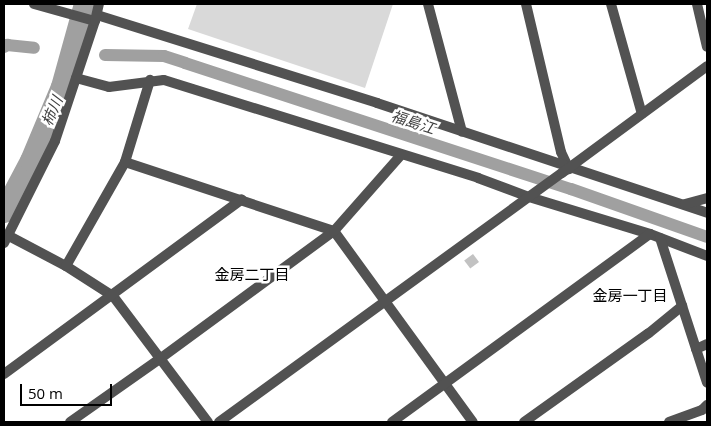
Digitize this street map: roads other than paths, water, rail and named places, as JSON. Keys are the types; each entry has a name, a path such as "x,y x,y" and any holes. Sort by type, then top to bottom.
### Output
{"street":[{"path":"34,4 94,19 462,132 565,171 685,204 707,213"},
{"path":"99,4 47,161 7,240 66,266 113,296 208,422"},
{"path":"428,4 462,132"},
{"path":"526,4 565,171"},
{"path":"611,4 642,114"},
{"path":"697,4 707,47"},
{"path":"219,422 707,66"},
{"path":"76,78 108,87 119,87 150,80 164,80 402,155 534,194 707,256"},
{"path":"66,266 125,162 150,80"},
{"path":"70,422 334,231 402,155"},
{"path":"125,162 334,231 444,384 474,422"},
{"path":"685,204 707,198"},
{"path":"4,374 242,200"},
{"path":"392,422 650,234"},
{"path":"660,238 707,383"},
{"path":"524,422 649,333 682,306"},
{"path":"696,349 707,344"},
{"path":"669,422 702,410 707,404"}],"waterway":[{"name":"柿川","path":"4,212 31,161 62,87 85,4"},
{"name":"福島江","path":"4,47 7,45 34,48"},
{"name":"福島江","path":"105,55 164,56 571,189 707,237"}],"district":[{"name":"金房二丁目","path":"252,275"},
{"name":"金房一丁目","path":"630,296"}]}
